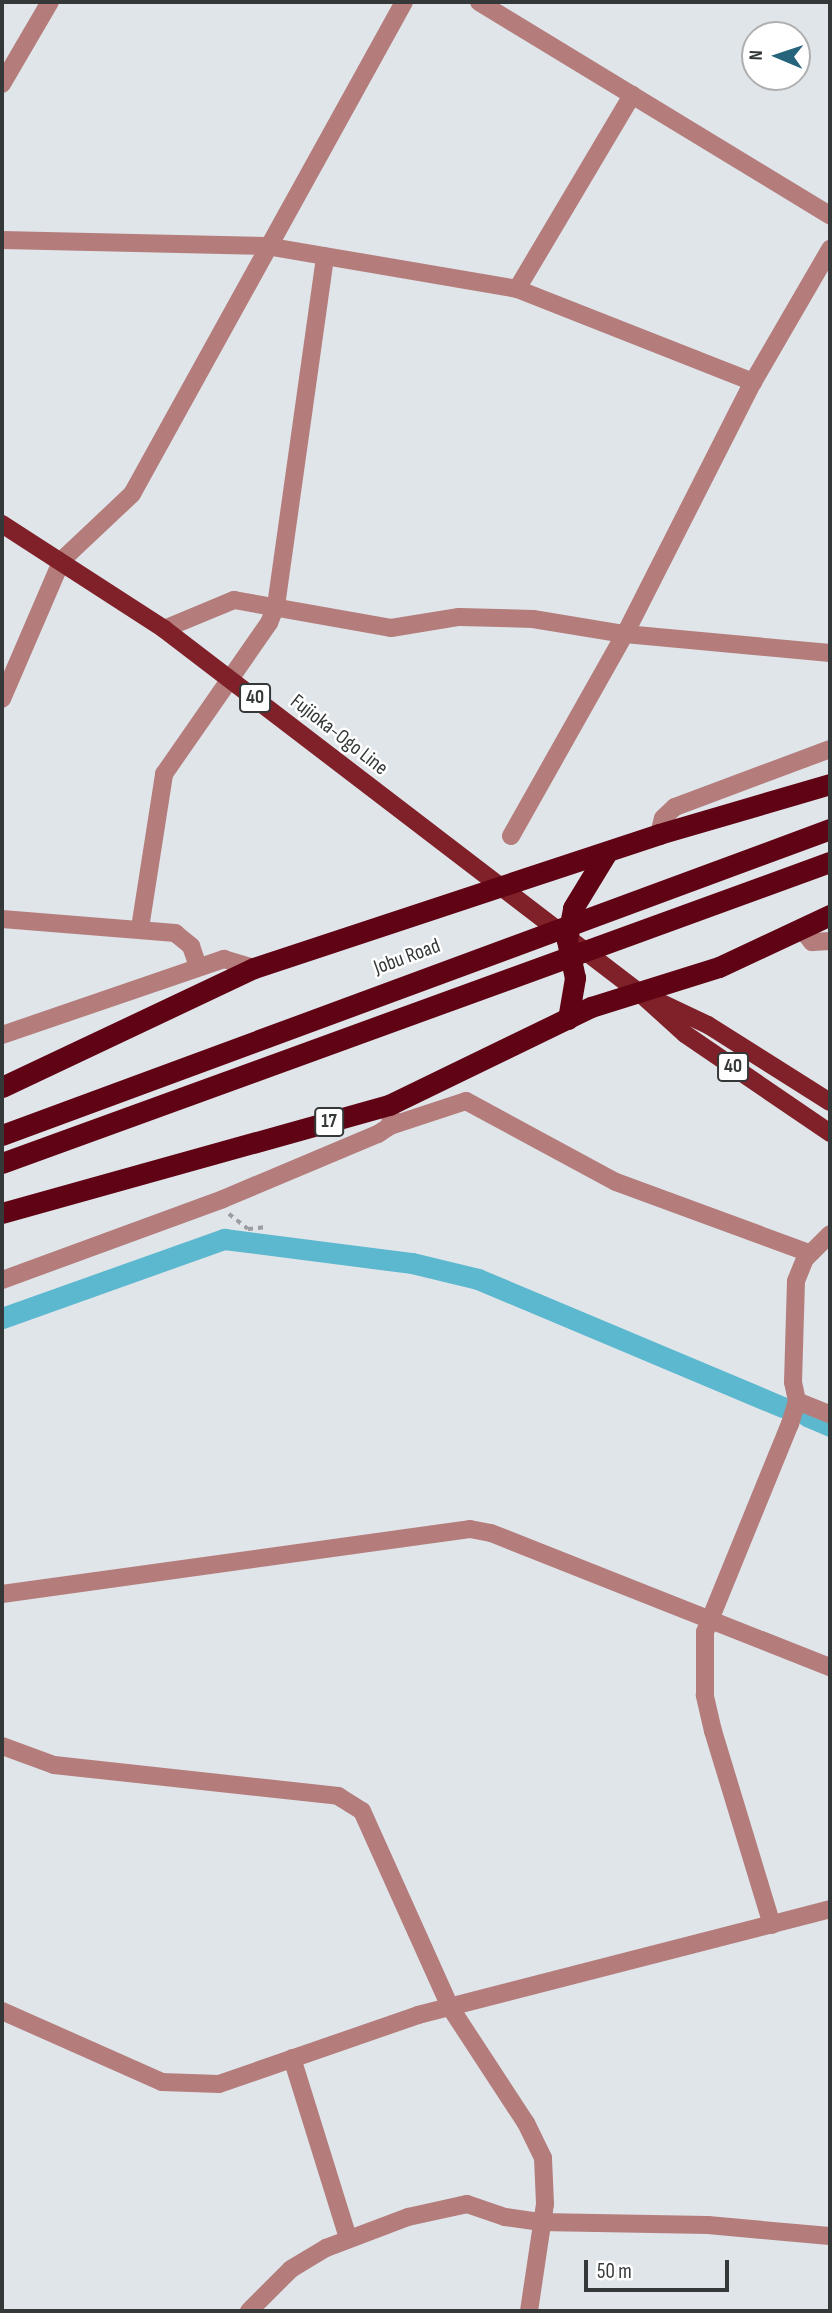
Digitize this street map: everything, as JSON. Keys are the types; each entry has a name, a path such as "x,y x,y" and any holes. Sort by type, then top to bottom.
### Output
{"highway":[{"path":"2,1087 254,968 606,854 659,834 830,784"},
{"name":"Jobu Road","path":"2,1135 830,829"},
{"path":"568,1019 575,978 567,940 577,898 606,854"},
{"path":"2,1163 647,926 830,862"},
{"name":"17","path":"2,1213 390,1116 591,1007 641,994 719,967 830,915"}],"main road":[{"name":"Fujioka-Ogo Line","path":"4,528 62,560 164,629 498,888 641,994 685,1034 830,1133"},
{"name":"Fujioka-Ogo Line","path":"641,994 708,1025 830,1102"}],"street":[{"path":"2,84 50,2"},
{"path":"2,699 62,560 132,494 265,246 404,2"},
{"path":"479,2 830,215"},
{"path":"517,289 632,96"},
{"path":"2,240 265,246 517,289 753,382"},
{"path":"511,836 625,634 753,382 830,249"},
{"path":"140,928 164,774 231,680 276,606 325,256"},
{"path":"164,629 234,600 391,628 459,617 508,618 625,634 830,653"},
{"path":"659,834 663,818 675,807 830,749"},
{"path":"2,919 140,928 185,938 198,966"},
{"path":"801,928 812,942 830,942"},
{"path":"2,1035 224,959 254,968"},
{"path":"2,1280 223,1199 390,1116 466,1101 616,1182 809,1253"},
{"path":"772,1925 705,1695 705,1632 797,1401 793,1382 794,1293 809,1253 830,1234"},
{"path":"797,1401 830,1413"},
{"path":"2,1594 470,1529 491,1533 830,1667"},
{"path":"2,1746 54,1765 338,1796 362,1811 450,2007 526,2123 543,2158 545,2204 540,2222 529,2311"},
{"path":"2,2011 162,2082 219,2084 450,2007 830,1909"},
{"path":"292,2058 348,2238"},
{"path":"249,2311 291,2269 348,2238 408,2217 467,2204 505,2217 540,2222 708,2225 830,2236"}],"path":[{"path":"223,1199 237,1223 248,1229 267,1227"}],"waterway":[{"path":"2,1318 224,1239 412,1263 478,1279 782,1407"},
{"path":"807,1416 830,1426"}]}
